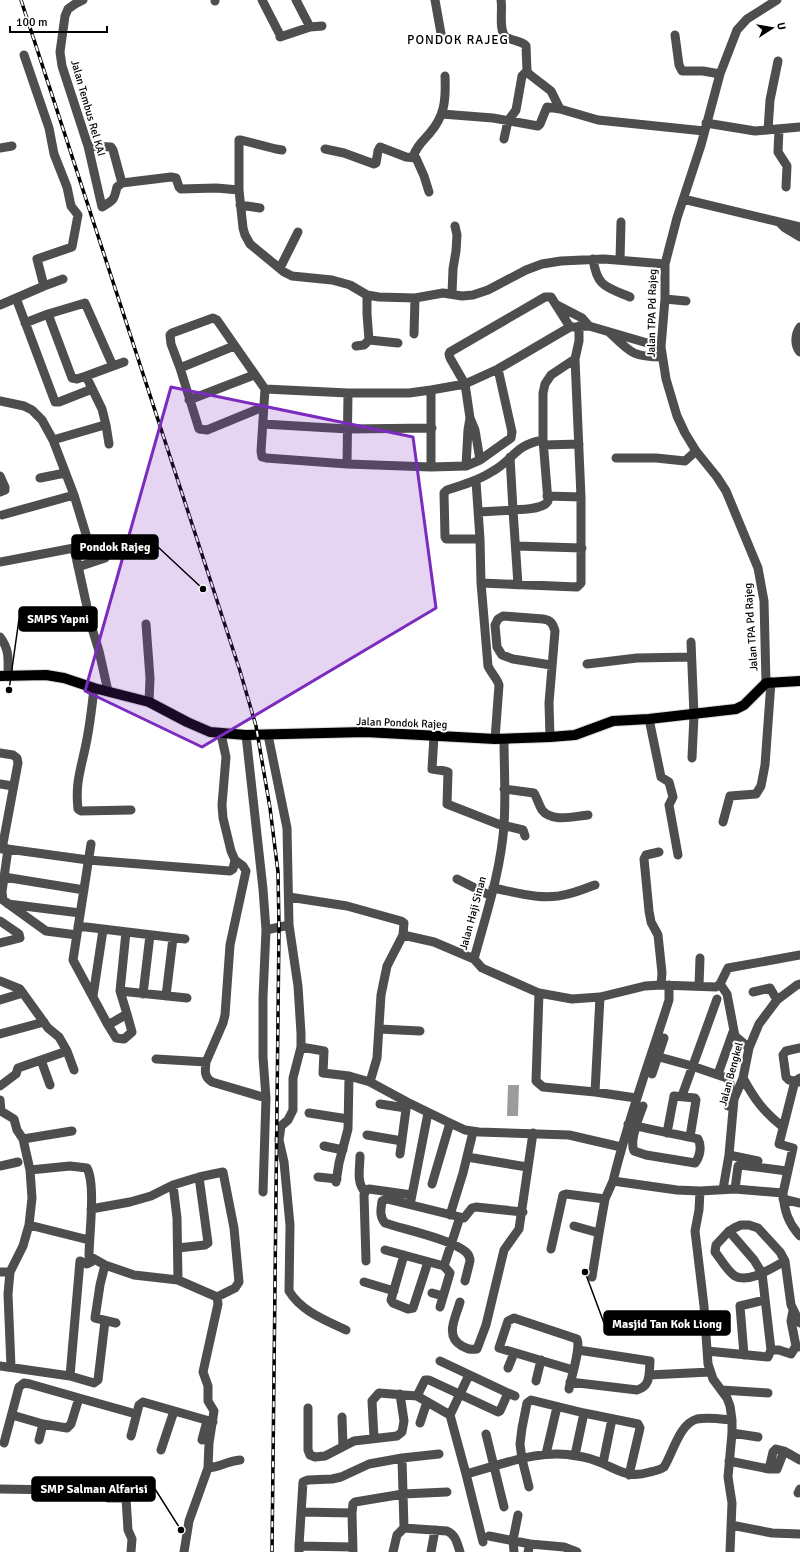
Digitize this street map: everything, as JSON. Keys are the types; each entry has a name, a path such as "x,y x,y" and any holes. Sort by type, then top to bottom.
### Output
{"main road":[{"name":"Jalan Pondok Rajeg","path":"4,676 46,675 64,678 94,688 148,702 187,722 210,732 221,734 246,736 365,732 500,739 575,735 613,721 649,720 736,709 744,706 769,683"},
{"path":"769,683 800,681"}],"street":[{"name":"Jalan Tembus Rel KAI","path":"83,0 68,9 65,16 60,52 62,66 88,146 102,207 112,201 115,197 117,187 122,184"},
{"path":"262,0 280,35 310,27 322,26"},
{"path":"296,0 310,27"},
{"path":"435,0 442,39"},
{"path":"501,0 502,31 507,37 526,46 527,71 551,91 560,109"},
{"name":"Jalan TPA Pd Rajeg","path":"723,822 730,796 756,794 761,786 765,765 769,683 764,601 758,568 726,491 696,451 685,433 677,416 670,394 661,347 665,299 665,264 720,74 737,30 747,19 777,0"},
{"path":"675,35 682,71 703,71 720,74"},
{"path":"24,55 49,128 54,154 67,187 71,206 78,215 72,247 37,259 44,286"},
{"path":"768,130 770,100 778,61"},
{"path":"504,139 508,121 516,110 522,76 527,71"},
{"path":"413,157 416,148 438,122 442,114 445,102 445,76"},
{"path":"442,114 485,117 538,126 547,107 560,109 598,120 744,130 768,130 800,127"},
{"path":"780,129 778,152 786,163 786,187"},
{"path":"282,150 239,140 239,190 243,228 250,244 284,272 299,278 332,280 350,285 367,295 379,297 415,298 443,293 468,296 488,290 526,270 542,264 592,259 665,264"},
{"path":"0,148 12,146"},
{"path":"88,146 111,147 122,184 171,177 176,178 181,189 216,188 239,190"},
{"path":"325,149 344,153 374,164 376,162 379,147 406,157 413,157 417,160 429,192"},
{"path":"684,199 800,227"},
{"path":"240,205 260,208"},
{"path":"620,260 621,222"},
{"path":"779,222 785,228 800,237"},
{"path":"452,293 457,236 455,226"},
{"path":"280,268 298,232"},
{"path":"592,259 596,275 602,284 630,297"},
{"path":"0,305 63,279"},
{"path":"356,346 364,345 369,340 367,295"},
{"path":"480,460 475,430 470,418 465,384 450,358 450,352 549,296 552,297 570,328"},
{"path":"16,298 55,402 92,389"},
{"path":"414,334 415,298"},
{"path":"665,299 686,301"},
{"path":"25,323 48,314 85,303 113,366"},
{"path":"556,304 582,318 589,326"},
{"path":"48,314 72,378 77,379 124,362"},
{"path":"263,407 204,431 198,429 180,368 170,341 169,337 172,333 213,318 217,320 265,389 261,451 262,457 347,464 466,466 480,460 511,438 512,435 498,369"},
{"path":"265,389 348,393 409,393 465,384 498,369 570,328 579,326 589,326 661,347"},
{"path":"482,583 577,587 581,583 581,497 575,359 578,345 579,326"},
{"path":"800,326 796,338 796,344 800,352"},
{"path":"608,331 633,353 646,357 662,357"},
{"path":"369,340 398,343"},
{"path":"180,368 234,346"},
{"path":"479,512 542,507 546,504 547,496 543,442 543,392 545,384 551,375 575,359"},
{"path":"189,400 254,375"},
{"path":"86,376 102,409 106,425 108,444"},
{"path":"431,466 432,390"},
{"path":"347,464 348,393"},
{"path":"0,401 24,406 32,410 42,420 52,440 74,495 88,541 86,545 74,548 0,562"},
{"path":"466,466 470,418"},
{"path":"263,424 348,429 432,428"},
{"path":"52,440 101,426"},
{"path":"480,539 446,539 444,493 447,490 476,481 495,471 521,447 532,442 579,444"},
{"path":"616,458 685,460 696,451"},
{"path":"510,457 518,585"},
{"path":"40,478 65,473"},
{"path":"0,476 5,487 5,490 0,492"},
{"name":"Jalan Haji Sinan","path":"476,481 488,666 498,680 499,685 500,739 504,789 504,825 500,858 474,958 482,968 539,993 572,999 600,997 646,986 665,985 716,987 720,984"},
{"path":"2,516 74,495"},
{"path":"547,496 581,497"},
{"path":"516,546 582,548"},
{"path":"74,548 91,625 99,651 108,691"},
{"path":"78,566 105,558"},
{"path":"550,737 549,703 551,664 555,631 551,622 543,619 503,616 498,619 496,625 496,647 502,655 512,659 551,664"},
{"path":"146,624 150,678 148,702"},
{"path":"0,637 6,645 7,650 4,676"},
{"path":"691,642 694,715 692,758"},
{"path":"587,664 637,658 691,657"},
{"path":"94,688 91,721 77,782 78,809 81,811 131,810"},
{"path":"649,720 661,777 669,782 673,797 669,805 678,855"},
{"path":"221,734 226,756 222,806 223,818 231,851 235,860 243,866 246,871 230,945 224,1019 206,1062 205,1072 208,1080 236,1090 266,1098"},
{"path":"268,735 287,828 289,925 298,986 301,1047 293,1078 293,1110 288,1120 281,1126 279,1140 284,1162 290,1226 289,1291 293,1298 312,1313 346,1330"},
{"path":"246,736 263,889 266,930 263,997 263,1057 266,1098 263,1192"},
{"path":"434,736 432,768 448,772 447,804 504,825 523,830 525,836"},
{"path":"0,753 13,755 17,758 18,763 13,786 3,818 3,900 46,931 103,930 185,939"},
{"path":"0,784 13,786"},
{"path":"504,789 534,792 542,810 548,816 560,818 588,815"},
{"path":"91,844 74,962 116,1038 124,1039 132,1032 120,991 126,932"},
{"path":"3,849 88,860 230,871 232,870 235,860"},
{"path":"652,1074 654,1056 669,1000 662,973 658,935 651,922 644,860 646,855 659,852"},
{"path":"4,877 84,890"},
{"path":"457,880 492,892 549,897 568,895 595,885"},
{"path":"289,897 346,906 404,923 403,935 387,966 381,995 378,1058 370,1082"},
{"path":"7,904 80,913"},
{"path":"0,921 19,934 20,938 0,943"},
{"path":"266,930 289,925"},
{"path":"93,996 103,930"},
{"path":"143,994 150,935"},
{"path":"403,935 434,942 474,958"},
{"path":"166,996 173,938"},
{"path":"749,1048 735,1036 727,994 720,984 728,968 800,955"},
{"path":"699,986 700,958"},
{"path":"0,981 20,989 48,1028 59,1037 67,1051 74,1070"},
{"name":"Jalan Bengkel","path":"723,1189 731,1155 734,1099 743,1078 749,1048 759,1024 777,1000 800,984"},
{"path":"753,992 770,988 777,1000"},
{"path":"120,991 187,998"},
{"path":"0,1000 23,993"},
{"path":"539,993 536,1080 543,1087 636,1098"},
{"path":"595,1092 600,997"},
{"path":"683,1093 717,999"},
{"path":"108,1025 127,1014"},
{"path":"0,1034 44,1022"},
{"path":"379,1028 420,1031"},
{"path":"718,1074 733,1032"},
{"path":"632,1125 698,1139 701,1144 699,1159 695,1163 646,1155 634,1151 632,1147 632,1125 636,1098 654,1056 664,1038"},
{"path":"301,1047 324,1051 323,1073 349,1076 370,1082 406,1105 473,1132 569,1135 621,1147"},
{"path":"800,1048 786,1051 783,1056 786,1077 789,1080 798,1081 779,1144 793,1148 783,1196 788,1221 800,1236"},
{"path":"0,1086 16,1074 18,1068 67,1051"},
{"path":"654,1056 692,1066 727,1078 730,1083 726,1132"},
{"path":"156,1059 206,1062"},
{"path":"41,1060 50,1085"},
{"path":"318,1177 336,1181 338,1163 343,1150 348,1128 349,1076"},
{"path":"743,1078 755,1100 770,1117 783,1127"},
{"path":"667,1133 674,1096 694,1098 696,1100 690,1138"},
{"path":"0,1100 1,1111 14,1119 22,1140 30,1170 32,1198 29,1225 23,1246 10,1272 8,1294 11,1367"},
{"path":"380,1104 406,1105"},
{"path":"400,1154 406,1105"},
{"path":"592,1277 605,1199 613,1181 621,1147 643,1106"},
{"path":"309,1113 348,1119"},
{"path":"411,1199 428,1113"},
{"path":"432,1184 450,1123"},
{"path":"22,1140 72,1131"},
{"path":"450,1215 473,1132"},
{"path":"460,1302 452,1330 452,1338 456,1342 471,1350 477,1349 486,1325 504,1250 518,1232 523,1212 527,1167 533,1133"},
{"path":"367,1135 402,1141"},
{"path":"324,1146 343,1150"},
{"path":"731,1155 773,1164"},
{"path":"360,1156 359,1181 365,1192 366,1261"},
{"path":"467,1157 527,1167"},
{"path":"0,1166 18,1162"},
{"path":"735,1189 738,1166 740,1164 787,1171"},
{"path":"30,1170 70,1166 87,1168 90,1174 91,1209 89,1256 106,1265 134,1275 180,1281 216,1297 235,1288 239,1282 234,1228 224,1173 222,1172 173,1185 151,1196 130,1202 91,1209"},
{"path":"178,1248 205,1245 208,1243 199,1177"},
{"path":"613,1181 677,1190 700,1191 735,1189 783,1196 800,1203"},
{"path":"173,1185 177,1218 180,1281"},
{"path":"365,1192 370,1189 411,1199 460,1218 464,1218 472,1208 476,1207 523,1212"},
{"path":"700,1191 699,1210 695,1231 707,1351 710,1372 713,1379 727,1398 732,1420 728,1482 732,1503 730,1552"},
{"path":"551,1250 563,1195 566,1194 605,1199"},
{"path":"411,1199 384,1199 382,1201 380,1215 382,1220 385,1223 452,1244 467,1252 470,1257 465,1281"},
{"path":"444,1266 460,1218"},
{"path":"29,1225 89,1240"},
{"path":"785,1261 762,1273 742,1279 734,1276 715,1252 716,1245 729,1232 741,1225 749,1225 758,1228 780,1252 785,1261 790,1300 793,1311 800,1323"},
{"path":"574,1226 599,1233"},
{"path":"707,1351 768,1357 771,1350 762,1273 754,1260 729,1232"},
{"path":"385,1250 444,1266 450,1273 440,1307"},
{"path":"404,1255 391,1300 393,1304 408,1309 413,1308 428,1262"},
{"path":"70,1376 80,1261 87,1264 92,1262 93,1258"},
{"path":"106,1265 100,1285 95,1317 97,1319 116,1323"},
{"path":"180,1281 182,1270"},
{"path":"0,1272 10,1272"},
{"path":"364,1282 394,1291"},
{"path":"432,1293 443,1296"},
{"path":"202,1440 214,1411 208,1401 208,1386 203,1372 218,1304 216,1297"},
{"path":"744,1355 740,1306 765,1300"},
{"path":"771,1350 779,1350 791,1354 798,1347 791,1321 793,1311"},
{"path":"573,1370 499,1348 508,1321 512,1318 574,1337 578,1342 578,1350 573,1370 569,1385 637,1390 644,1388 648,1383 650,1361 578,1350"},
{"path":"0,1366 70,1376 94,1383 98,1380 105,1320"},
{"path":"508,1368 514,1353"},
{"path":"536,1381 541,1360"},
{"path":"417,1396 423,1383 427,1380 498,1412 512,1395 440,1361"},
{"path":"649,1375 710,1372"},
{"path":"469,1375 450,1415 486,1539 564,1547 577,1552"},
{"path":"4,1443 19,1387 24,1383 136,1414"},
{"path":"722,1390 768,1393"},
{"path":"374,1438 372,1401 379,1392 417,1396 450,1415"},
{"path":"308,1408 308,1450 310,1455 315,1457 326,1456 343,1446 354,1442 397,1436 402,1432 404,1421 400,1394"},
{"path":"12,1415 64,1429 70,1427 79,1398"},
{"path":"529,1487 522,1459 521,1436 528,1402 533,1400 639,1426 629,1475"},
{"path":"131,1436 139,1405 143,1402 210,1422"},
{"path":"420,1423 427,1402"},
{"path":"546,1454 557,1407"},
{"path":"161,1450 174,1411"},
{"path":"575,1455 584,1413"},
{"path":"342,1417 343,1446"},
{"path":"603,1463 612,1419"},
{"path":"466,1474 522,1459 560,1453 575,1455 603,1463 629,1475 638,1475 664,1467 684,1428 689,1422 698,1419 732,1420"},
{"path":"184,1552 189,1521 208,1468 210,1422"},
{"path":"39,1440 43,1424"},
{"path":"486,1434 504,1507"},
{"path":"732,1435 758,1437"},
{"path":"729,1457 769,1469 774,1450 776,1449 784,1451 800,1460"},
{"path":"439,1454 402,1458 369,1464 336,1478 305,1481 302,1485 299,1549 353,1549 352,1513 353,1504 356,1502 402,1494 447,1492"},
{"path":"402,1458 404,1528"},
{"path":"208,1468 217,1468 227,1462 240,1460"},
{"path":"0,1489 61,1490 78,1483 84,1483 96,1487 108,1498 126,1498 128,1530 132,1540 131,1552"},
{"path":"301,1512 352,1513"},
{"path":"518,1515 523,1544"},
{"path":"731,1525 800,1535"},
{"path":"393,1552 397,1535 404,1528 435,1530 451,1533 455,1537 460,1552"},
{"path":"431,1552 435,1530"},
{"path":"514,1552 523,1544"}],"highlighted area":[{"path":"171,387 413,437 436,608 202,747 85,691"}],"shaded area":[{"path":"508,1085 519,1085 518,1116 507,1116"}],"railway":[{"path":"21,0 240,671 256,726 270,808 278,872 279,928 272,1552"}],"place":[{"name":"Pondok Rajeg","path":"203,589"},
{"name":"SMPS Yapni","path":"9,690"},
{"name":"Masjid Tan Kok Liong","path":"585,1272"},
{"name":"SMP Salman Alfarisi","path":"181,1530"}],"district":[{"name":"PONDOK RAJEG","path":"458,40"}]}
